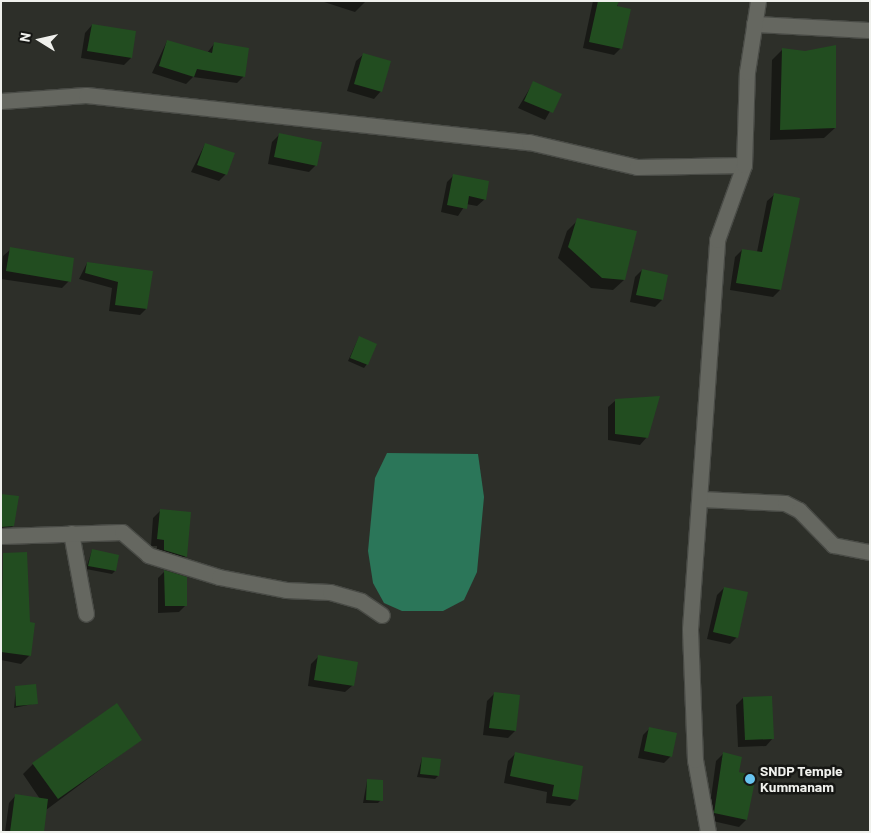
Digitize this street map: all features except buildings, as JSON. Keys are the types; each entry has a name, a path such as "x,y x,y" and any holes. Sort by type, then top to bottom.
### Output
{"street":[{"path":"708,832 696,760 690,629 701,499 717,240 744,164 754,24 758,1"},
{"path":"754,24 870,30"},
{"path":"1,101 86,95 529,142 637,167 744,164"},
{"path":"701,499 785,503 799,510 833,544 870,552"},
{"path":"1,536 122,532 148,556 219,577 286,590 330,592 361,600 382,615"},
{"path":"71,533 86,614"}],"shaded area":[{"path":"387,453 478,454 484,497 477,572 464,600 443,611 402,611 384,603 373,583 368,551 375,478"}],"place":[{"name":"SNDP Temple Kummanam","path":"750,779"}]}
